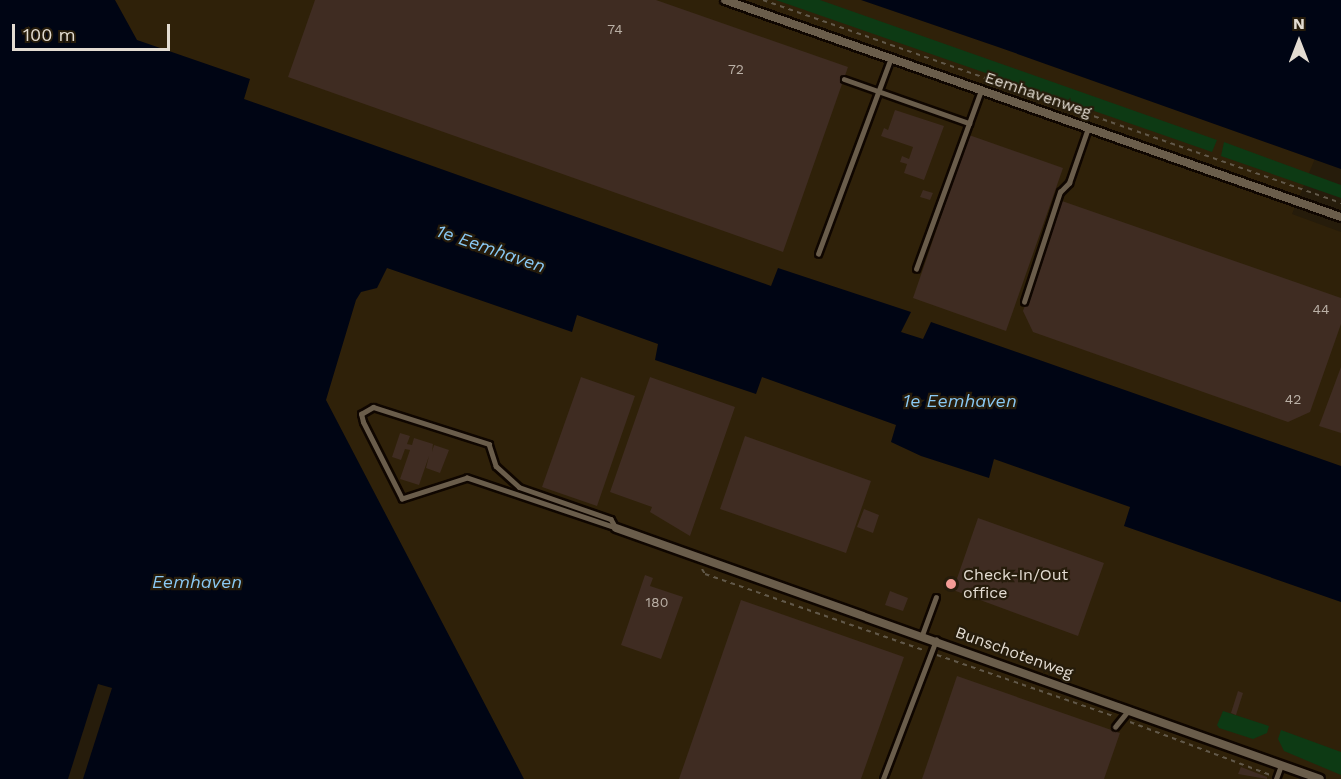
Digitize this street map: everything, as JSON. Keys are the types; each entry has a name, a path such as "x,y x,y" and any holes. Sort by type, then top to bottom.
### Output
{"street":[{"name":"Eemhavenweg","path":"725,0 1341,217"},
{"name":"Bunschotenweg","path":"616,528 936,640 1320,779"}],"lane":[{"path":"818,254 891,58"},
{"path":"844,79 969,123"},
{"path":"916,269 981,90"},
{"path":"1024,302 1060,192 1068,183 1088,128"},
{"path":"373,407 489,444 496,466 519,487 611,519 616,528 467,478 402,499 361,414 373,407"},
{"path":"922,636 936,597"},
{"path":"883,779 936,640"},
{"path":"1115,727 1129,711"},
{"path":"1276,778 1281,765"}],"path":[{"name":"Eemhavenweg","path":"763,0 1341,203"},
{"name":"Bunschotenweg","path":"697,557 705,574 1120,719 1276,778"}],"shaded area":[{"path":"0,0 957,0 1324,137 1292,214 1341,232 1341,779 490,779"}],"green space":[{"path":"776,0 820,0 1217,140 1212,152"},
{"path":"1224,142 1341,185 1341,198 1221,156"},
{"path":"1223,711 1269,726 1267,733 1253,739 1219,728 1217,725"},
{"path":"1281,730 1341,752 1341,775 1284,751 1278,739"}],"water":[{"name":"Eemhaven","path":"0,0 115,0 137,40 250,79 244,99 771,286 778,268 911,312 901,332 923,339 931,322 1341,466 1341,602 1124,526 1130,507 994,459 989,478 921,456 891,442 896,425 762,377 756,394 655,360 658,344 577,315 572,332 387,268 377,288 361,292 356,300 326,400 524,779 0,779"},
{"path":"861,0 1341,0 1341,169 998,47"}],"pier":[{"path":"98,684 112,688 83,779 68,779"}],"building":[{"path":"315,0 656,0 848,67 783,252 288,77"},
{"path":"895,110 944,126 924,180 904,173 907,164 900,162 902,156 909,159 913,147 881,136 884,128 888,130"},
{"path":"969,135 1063,168 1006,331 913,298"},
{"path":"923,190 933,193 930,200 920,197"},
{"path":"1062,201 1341,298 1341,324 1310,412 1288,422 1033,332 1023,311"},
{"path":"1341,367 1341,433 1319,426"},
{"path":"581,377 635,396 597,506 542,487"},
{"path":"650,377 735,407 690,536 650,512 652,507 610,492"},
{"path":"400,433 410,436 407,444 412,445 414,438 433,444 432,452 434,445 449,450 440,473 426,468 429,456 419,485 400,479 410,450 405,449 401,460 392,457"},
{"path":"745,436 871,481 846,553 720,509"},
{"path":"864,509 879,515 873,533 857,527"},
{"path":"978,518 1104,563 1078,636 953,590"},
{"path":"645,575 653,578 650,586 683,597 661,659 621,645"},
{"path":"890,591 908,598 903,611 885,605"},
{"path":"741,600 904,657 861,779 679,779"},
{"path":"957,676 1120,733 1104,779 922,779"},
{"path":"1238,691 1243,693 1236,715 1231,713"},
{"path":"1241,767 1267,777 1267,779 1238,774"}],"place":[{"name":"Check-In/Out office","path":"951,584"}],"water label":[{"name":"1e Eemhaven","path":"491,249"},
{"name":"1e Eemhaven","path":"960,401"}]}
